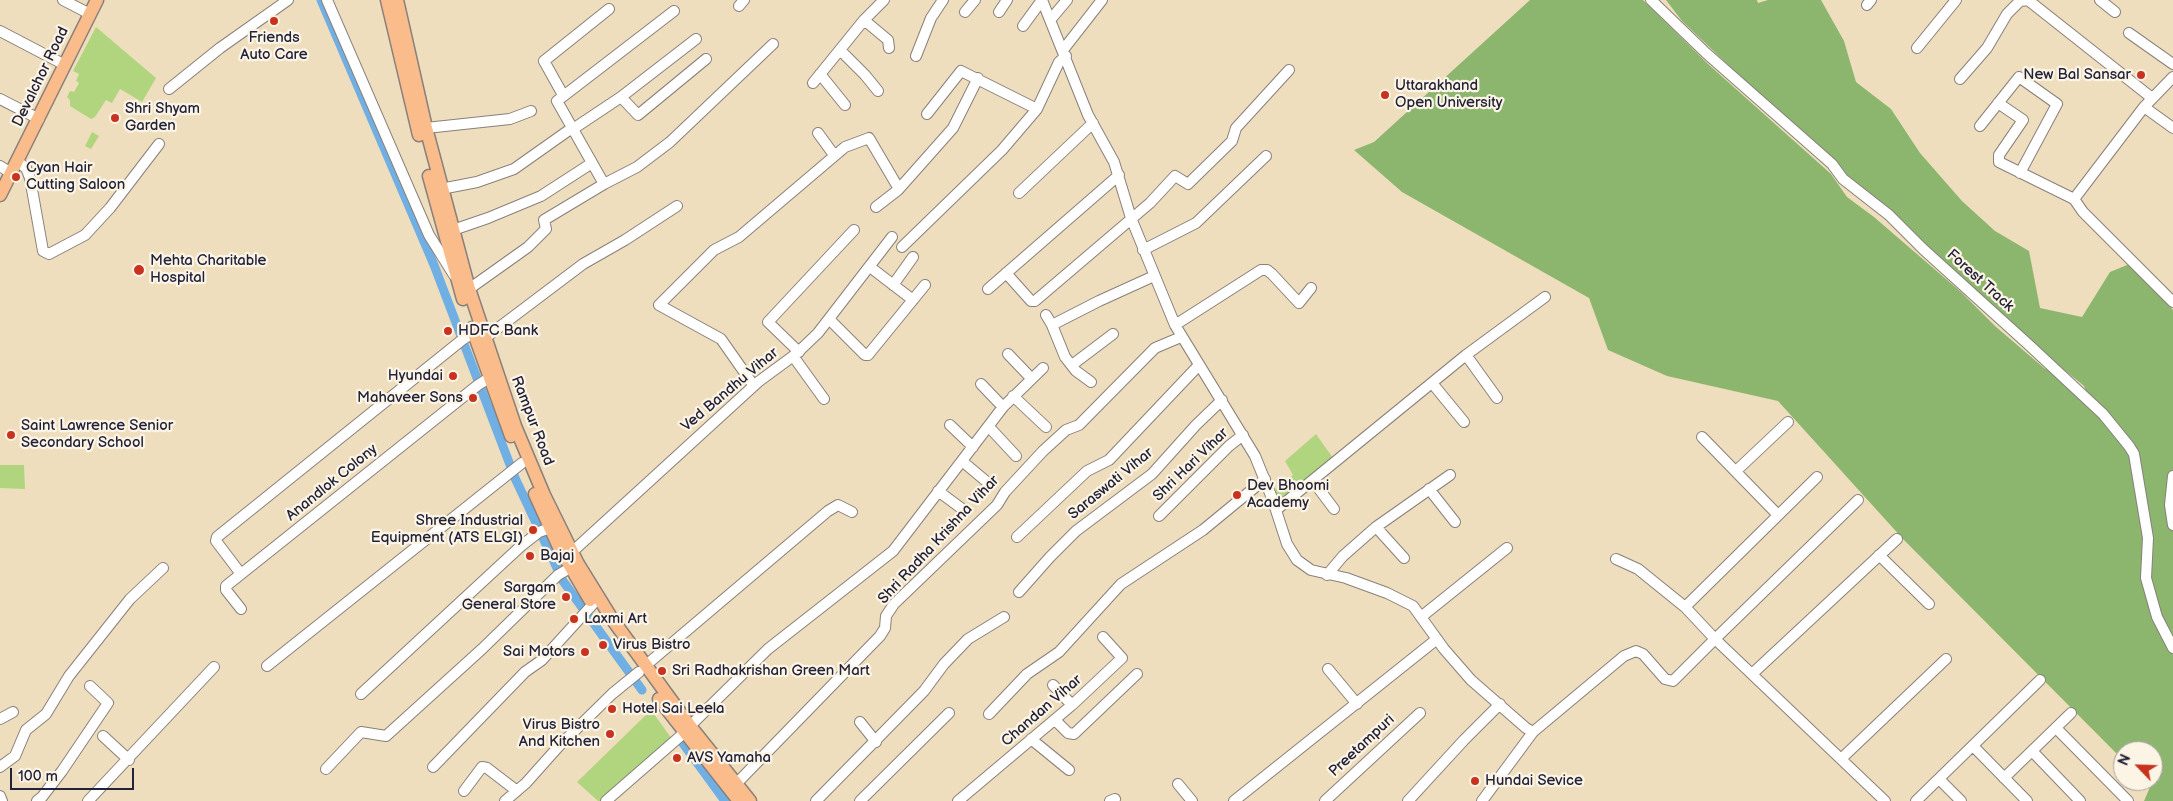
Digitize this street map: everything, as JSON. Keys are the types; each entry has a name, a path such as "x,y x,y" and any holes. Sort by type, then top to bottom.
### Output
{"main road":[{"name":"Devalchor Road","path":"0,195 5,170 17,161 97,0"},
{"path":"387,0 440,221 483,382 515,469 564,572 588,609 637,673"},
{"name":"Rampur Road","path":"397,0 426,128 469,289 471,337 572,552 637,673 750,801"},
{"path":"687,730 739,801"}],"street":[{"path":"63,0 90,14"},
{"path":"169,89 220,48 288,0"},
{"path":"327,0 429,234 457,279"},
{"path":"813,83 864,20 884,0"},
{"path":"916,56 931,18 943,0"},
{"path":"966,12 975,0"},
{"path":"999,12 1007,0"},
{"path":"1023,26 1042,0 1093,122 1114,162 1131,218 1175,325 1255,456 1276,510 1286,544 1296,560 1310,570 1346,578 1404,600 1414,606 1437,639 1470,680 1533,732"},
{"path":"1051,20 1067,0"},
{"path":"902,247 1002,150 1037,109 1064,53 1102,0"},
{"name":"Forest Track","path":"1652,0 1706,53 1832,164 1843,179 1889,215 1930,256 2103,414 2129,446 2134,454 2148,538 2146,578 2157,617 2173,648"},
{"path":"1917,48 1956,0"},
{"path":"1960,80 1987,48 2007,14 2020,1 2028,0 2152,98"},
{"path":"2100,0 2115,12"},
{"path":"563,96 544,61 609,9"},
{"path":"604,184 572,129 558,103 558,99 674,11"},
{"path":"864,20 888,40 889,48"},
{"path":"0,31 65,65"},
{"path":"2129,33 2173,64"},
{"path":"442,189 478,182 514,169 621,97 696,39"},
{"path":"469,289 528,247 546,229 544,220 637,166 670,142 773,44"},
{"path":"840,50 866,75 878,91"},
{"path":"621,97 638,115 706,59"},
{"path":"1006,273 1030,301 1035,302 1150,203 1175,176 1188,184 1232,140 1236,128 1289,70"},
{"path":"927,114 961,71 1037,109"},
{"path":"820,74 845,105"},
{"path":"1980,126 2019,77 2058,104 2020,173"},
{"path":"2074,199 2144,107 2173,77"},
{"path":"876,207 899,188 953,128 978,78"},
{"path":"0,100 39,119"},
{"path":"1998,103 2023,120 1999,155 1999,162 2074,199 2083,212 2173,302"},
{"path":"2144,107 2173,128"},
{"path":"426,128 510,119 531,111"},
{"path":"1020,193 1093,122"},
{"path":"818,133 834,155"},
{"path":"754,386 721,339 659,305 714,250 739,237 845,147 868,138 899,188"},
{"path":"17,161 26,168 30,178 43,252 49,254 85,235 110,208 159,144"},
{"path":"1143,250 1196,223 1266,156"},
{"path":"453,230 541,196 592,164"},
{"path":"988,289 1119,175"},
{"path":"241,574 216,541 217,537 471,337 677,206"},
{"path":"824,399 796,354 768,322 854,230"},
{"name":"Ved Bandhu Vihar","path":"572,552 754,386 796,354 829,319 892,238"},
{"path":"894,285 913,257"},
{"path":"870,267 913,300"},
{"path":"1175,325 1261,270 1267,270 1272,274 1299,303 1311,288"},
{"path":"1052,325 1154,276"},
{"path":"829,319 867,356 925,285"},
{"path":"1276,510 1466,355 1545,297"},
{"path":"1046,315 1065,357 1092,382"},
{"path":"1072,365 1113,334"},
{"name":"Shri Radha Krishna Vihar","path":"736,784 880,636 885,628 886,616 894,604 997,505 1005,492 1043,451 1066,430 1079,425 1155,348 1181,337"},
{"path":"1008,354 1031,378"},
{"path":"1466,355 1497,398"},
{"path":"1017,537 1087,471 1109,460 1200,365"},
{"path":"606,801 687,730 768,649 892,551 1003,407 1042,368"},
{"name":"Anandlok Colony","path":"241,609 225,588 483,382"},
{"path":"1432,383 1464,422"},
{"path":"981,384 1003,407"},
{"path":"1013,396 1046,427"},
{"name":"Saraswati Vihar","path":"1019,592 1050,556 1076,531 1106,506 1152,474 1196,425 1222,400"},
{"path":"1736,471 1788,422"},
{"path":"950,425 973,447"},
{"path":"989,426 1016,456"},
{"name":"Shri Hari Vihar","path":"1159,516 1229,446 1243,435"},
{"path":"1702,436 1778,515"},
{"path":"962,461 987,482"},
{"path":"268,666 515,469"},
{"path":"1327,575 1343,556 1376,527 1450,475"},
{"path":"2173,476 2170,505 2173,525"},
{"path":"1685,606 1817,477"},
{"path":"989,714 1027,674 1058,652 1121,584 1203,530 1265,479"},
{"path":"1313,481 1334,509"},
{"path":"1429,489 1455,522"},
{"path":"938,491 965,511"},
{"path":"1482,801 1533,732 1624,656 1636,651 1643,654 1665,679 1673,681 1858,500"},
{"path":"505,801 517,791 559,746 637,673 828,511 838,505 852,512"},
{"path":"1376,527 1404,558"},
{"path":"361,694 520,546 544,530"},
{"path":"1752,674 1897,538"},
{"path":"1421,617 1507,548"},
{"path":"1879,555 1929,604"},
{"path":"1616,559 1638,569 1685,606 1714,639 1886,801"},
{"path":"0,767 16,756 26,730 46,714 69,676 130,599 163,568"},
{"path":"326,768 361,732 386,736 564,572"},
{"path":"433,767 525,672 542,660 588,609"},
{"path":"816,801 924,691 944,664 968,639 1004,616"},
{"name":"Chandan Vihar","path":"958,801 1055,720 1122,658 1103,637"},
{"path":"1234,801 1437,639"},
{"path":"1842,758 1946,659"},
{"path":"88,801 129,760 214,667"},
{"path":"1328,669 1357,704"},
{"path":"1055,720 1068,733 1074,734 1137,674"},
{"path":"1916,801 2040,680"},
{"path":"1053,685 1072,705"},
{"path":"37,801 62,771 108,703 90,686"},
{"path":"1408,801 1500,704"},
{"path":"0,720 13,712"},
{"path":"860,801 949,713"},
{"name":"Preetampuri","path":"1325,801 1420,713"},
{"path":"2004,778 2071,713"},
{"path":"860,722 876,742"},
{"path":"2056,728 2128,801"},
{"path":"103,736 129,760"},
{"path":"1031,740 1069,770"},
{"path":"1973,746 2027,801"},
{"path":"2032,751 2080,801"},
{"path":"464,792 482,767 487,768 517,791"},
{"path":"1939,779 1961,801"},
{"path":"1178,784 1192,801"},
{"path":"0,796 2,801"}],"green space":[{"path":"1530,0 1643,0 1708,64 1831,174 1847,197 1874,217 1961,292 1995,326 2044,368 2087,394 2084,386 2041,351 1783,117 1682,21 1666,0 1757,0 1758,3 1768,0 1821,0 1844,41 1856,82 1891,109 1920,153 1962,201 1995,231 2029,251 2040,308 2082,317 2110,272 2132,263 2173,310 2173,801 2144,801 2148,791 2163,791 2163,741 2113,741 2113,750 1903,539 1778,401 1667,376 1608,350 1589,298 1402,192 1354,150 1374,142"},
{"path":"96,27 156,78 142,102 120,89 112,103 106,100 95,117 91,119 70,106 70,100 67,97 70,91 74,92 79,83 76,81 79,74 73,71"},
{"path":"92,132 99,136 91,149 85,146"},
{"path":"1316,434 1333,458 1279,501 1275,490 1293,475 1285,461"},
{"path":"0,465 24,465 25,489 0,488"},
{"path":"651,710 672,739 601,801 598,801 577,782"}],"waterway":[{"path":"321,0 434,265 515,478 563,581 642,690"},
{"path":"682,742 725,801"}],"place":[{"name":"Friends Auto Care","path":"274,21"},
{"name":"New Bal Sansar","path":"2141,75"},
{"name":"Uttarakhand Open University","path":"1385,95"},
{"name":"Shri Shyam Garden","path":"115,118"},
{"name":"Cyan Hair Cutting Saloon","path":"16,177"},
{"name":"Mehta Charitable Hospital","path":"139,270"},
{"name":"HDFC Bank","path":"448,331"},
{"name":"Hyundai","path":"453,376"},
{"name":"Mahaveer Sons","path":"473,398"},
{"name":"Saint Lawrence Senior Secondary School","path":"11,435"},
{"name":"Dev Bhoomi Academy","path":"1237,495"},
{"name":"Shree Industrial Equipment (ATS ELGI)","path":"533,530"},
{"name":"Bajaj","path":"530,556"},
{"name":"Sargam General Store","path":"566,597"},
{"name":"Laxmi Art","path":"574,619"},
{"name":"Virus Bistro","path":"603,645"},
{"name":"Sai Motors","path":"585,652"},
{"name":"Sri Radhakrishan Green Mart","path":"662,671"},
{"name":"Hotel Sai Leela","path":"612,709"},
{"name":"Virus Bistro And Kitchen","path":"610,734"},
{"name":"AVS Yamaha","path":"677,758"},
{"name":"Hundai Sevice","path":"1475,781"}]}
